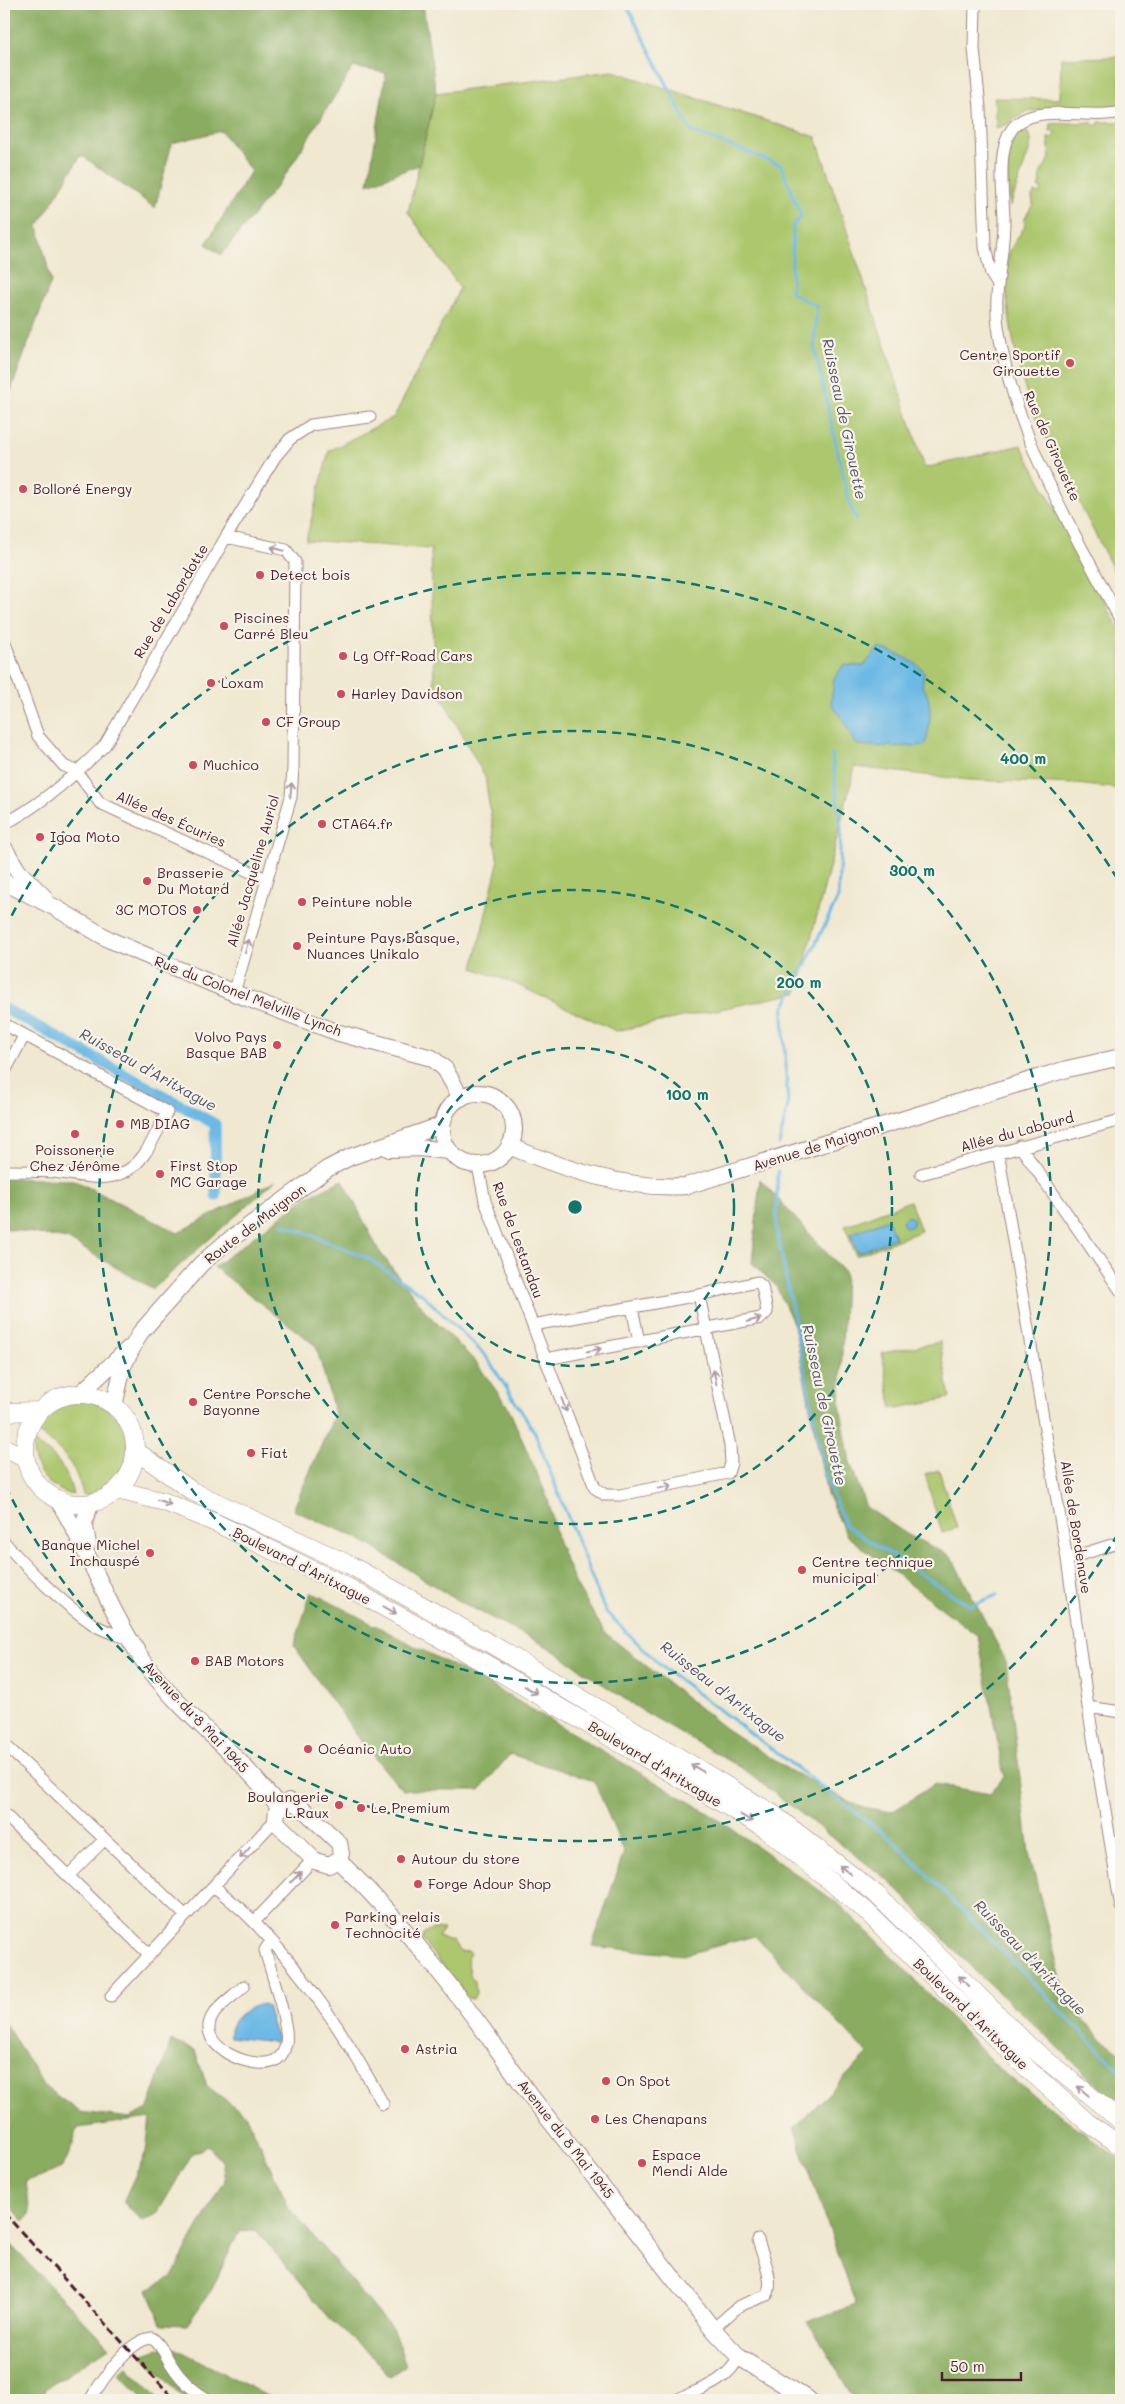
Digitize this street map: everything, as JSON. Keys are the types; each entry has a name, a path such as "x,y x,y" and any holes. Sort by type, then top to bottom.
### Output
{"main road":[{"path":"80,1393 93,1395 114,1406 126,1419 132,1430 135,1454 132,1467 117,1490 108,1497 92,1503 66,1503 42,1490 31,1476 25,1459 26,1435 39,1411 58,1398 80,1393"},
{"path":"4,1412 39,1411"},
{"path":"4,1447 25,1459"},
{"name":"Boulevard d'Aritxague","path":"135,1454 143,1456 192,1490 350,1566 491,1644 773,1814 876,1894 1030,2046 1121,2121"},
{"name":"Boulevard d'Aritxague","path":"117,1490 148,1496 190,1512 344,1586 486,1664 766,1829 865,1910 1019,2061 1087,2122 1121,2146"}],"street":[{"name":"Rue de Girouette","path":"975,4 974,49 980,108 985,247 991,274 998,285 998,325 1012,394 1029,437 1069,522 1121,621"},
{"path":"998,285 1004,221 1003,149 1008,135 1016,124 1034,115 1121,112"},
{"name":"Rue de Labordotte","path":"4,824 38,802 105,745 226,537 275,458 290,439 311,425 370,417"},
{"name":"Allée Jacqueline Auriol","path":"226,537 286,550 295,562 293,768 291,797 234,993"},
{"name":"Allée des Écuries","path":"4,640 38,736 64,766 76,771 100,803 266,879"},
{"name":"Rue du Colonel Melville Lynch","path":"4,848 18,871 54,908"},
{"name":"Rue du Colonel Melville Lynch","path":"4,882 110,940 234,993 339,1032 432,1058 445,1069 461,1098"},
{"path":"4,1024 167,1112 143,1156 120,1175 96,1179 54,1172 4,1171"},
{"path":"4,1072 24,1036"},
{"name":"Avenue de Maignon","path":"509,1146 558,1166 649,1186 686,1186 1067,1070 1121,1057"},
{"path":"472,1094 483,1094 504,1104 511,1116 513,1126 509,1146 497,1160 478,1165 467,1164 449,1151 445,1143 442,1124 448,1109 461,1098 472,1094"},
{"name":"Allée du Labourd","path":"921,1174 1121,1120"},
{"name":"Route de Maignon","path":"80,1393 133,1344 189,1278 224,1244 327,1170 350,1157 374,1150 442,1124"},
{"path":"1020,1146 1121,1291"},
{"name":"Route de Maignon","path":"374,1150 419,1148 449,1151"},
{"name":"Allée de Bordenave","path":"998,1152 1067,1558 1088,1707 1121,1907"},
{"name":"Rue de Lestandau","path":"478,1165 485,1201 595,1488 605,1495 620,1495 716,1477 728,1473 731,1462 698,1295"},
{"path":"533,1325 698,1295 757,1282 762,1286 767,1312 761,1318 546,1359"},
{"path":"632,1307 639,1342"},
{"name":"Route de Maignon","path":"114,1406 123,1366 133,1344"},
{"name":"Avenue du 8 Mai 1945","path":"58,1500 71,1522 129,1640 158,1680 241,1763 315,1861"},
{"name":"Avenue du 8 Mai 1945","path":"92,1503 84,1522 86,1537 106,1595"},
{"path":"4,1542 42,1584 69,1606 94,1625 129,1640"},
{"path":"1067,1558 1121,1542"},
{"path":"1088,1707 1121,1712"},
{"path":"4,1744 186,1916"},
{"path":"111,1996 214,1886 289,1801 300,1806 339,1843 341,1854 338,1860 330,1865 315,1861 308,1865 254,1922"},
{"path":"4,1814 150,1955"},
{"path":"68,1876 104,1840"},
{"name":"Avenue du 8 Mai 1945","path":"338,1860 380,1902 431,1963 544,2113 713,2329 739,2357 809,2400"},
{"path":"214,1886 254,1922 323,2004 347,2039 383,2104"},
{"path":"244,1986 214,2015 210,2026 210,2038 220,2050 248,2060 265,2063 276,2061 282,2054 287,2034 265,1950 271,1941"},
{"path":"713,2329 739,2306 767,2296 769,2292 768,2277 758,2240"},
{"path":"90,2400 98,2387 126,2353 140,2342 152,2338 157,2341 172,2366 187,2384 209,2400"},
{"path":"676,2400 726,2376 739,2357"}],"green space":[{"path":"4,4 423,4 436,93 419,165 368,184 386,73 353,67 284,177 221,255 206,244 251,171 221,131 172,143 155,208 81,155 38,226 51,282 4,409"},
{"path":"1121,57 1121,107 1028,111 1008,124 996,128 994,98 1060,99 1061,58"},
{"path":"613,71 816,137 925,468 1021,445 1121,632 1121,789 1077,784 969,780 855,767 797,993 616,1031 511,982 473,968 498,863 485,777 434,683 431,549 306,540 329,451 394,417 460,288 408,212 436,93"},
{"name":"Centre Sportif Girouette","path":"1092,122 1092,125 1099,125 1099,122 1121,122 1121,585 1034,414 1014,345 1007,295 1006,274 1009,253 1025,226 1024,220 1033,204 1032,197 1035,192 1040,194 1042,190 1038,187 1041,180 1040,174 1050,158 1048,138 1054,137 1055,132 1050,132 1051,124"},
{"path":"1021,130 1028,133 1031,140 1030,148 1010,207 1009,149 1016,131"},
{"path":"4,1178 74,1180 178,1233 275,1181 153,1289 67,1239 4,1228"},
{"path":"760,1179 845,1273 840,1405 850,1462 866,1507 908,1535 951,1556 1006,1661 1029,1853 1067,2003 1101,2038 1121,2053 1121,2104 1096,2085 1050,2039 975,1971 888,1880 740,1767 638,1708 548,1647 455,1599 360,1539 293,1510 335,1414 316,1346 214,1267 306,1197 343,1180 379,1251 426,1312 475,1361 508,1407 548,1499 558,1542 576,1585 605,1633 726,1729 789,1770 858,1806 892,1812 935,1784 990,1794 1004,1777 978,1636 847,1536 827,1494 794,1325 776,1286 752,1263"},
{"path":"910,1201 921,1231 856,1256 845,1226"},
{"path":"940,1342 950,1398 892,1409 882,1353"},
{"path":"84,1400 97,1404 116,1417 123,1425 128,1446 123,1471 94,1492 83,1495 77,1475 67,1458 53,1444 36,1432 50,1413 56,1409 68,1403"},
{"path":"32,1442 47,1451 59,1463 68,1478 73,1495 55,1487 43,1476 35,1461"},
{"path":"939,1470 957,1528 942,1533 925,1474"},
{"path":"311,1592 497,1689 710,1814 774,1858 840,1905 898,1962 1002,2072 1121,2160 1121,2400 855,2400 808,2321 856,2305 794,2128 868,2054 755,1936 683,1955 592,1946 624,1852 594,1781 510,1754 480,1790 402,1790 363,1744 294,1646"},
{"path":"434,1928 444,1929 438,1937 452,1941 460,1952 469,1951 470,1954 467,1958 471,1978 475,1981 476,1993 473,1999 468,1998 422,1940 424,1933"},
{"path":"4,2022 46,2088 80,2112 130,2118 148,2109 171,2041 195,2050 207,2086 247,2116 289,2208 393,2330 406,2365 390,2376 367,2351 333,2322 256,2230 239,2231 212,2289 187,2325 161,2324 148,2289 172,2277 225,2181 222,2161 208,2146 192,2154 157,2214 143,2221 123,2202 146,2152 150,2118 78,2128 67,2160 63,2165 51,2173 26,2181 30,2214 24,2221 4,2199"},
{"path":"4,2238 109,2347 46,2389 43,2400 6,2400 4,2398"},
{"path":"169,2345 275,2400 185,2400 142,2355"},
{"path":"127,2367 159,2400 144,2400 118,2373"}],"water":[{"path":"878,648 910,660 924,672 922,686 930,706 925,745 867,746 855,744 844,721 831,704 834,678 844,665 864,666"},
{"path":"908,1216 914,1222 908,1228 902,1222"},
{"path":"888,1219 895,1238 858,1253 850,1234"},
{"path":"264,2004 267,2006 277,2040 275,2042 230,2037 232,2025 240,2015 258,2005"}],"waterway":[{"name":"Ruisseau de Girouette","path":"626,4 691,131 781,165 801,216 793,225 791,293 817,306 814,346 850,506 857,520"},
{"name":"Ruisseau de Girouette","path":"779,1144 788,1105 784,1008 838,898 841,829 832,754"},
{"name":"Ruisseau d'Aritxague","path":"4,1008 215,1124 216,1196"},
{"name":"Ruisseau de Girouette","path":"778,1171 776,1227 826,1479 845,1525 970,1606 997,1595"},
{"name":"Ruisseau d'Aritxague","path":"283,1224 366,1257 423,1295 486,1356 534,1431 605,1611 661,1666 894,1841 1121,2072"}],"railway":[{"path":"4,2213 175,2400"}],"place":[{"name":"Centre Sportif Girouette","path":"1070,363"},
{"name":"Bolloré Energy","path":"23,489"},
{"name":"Detect bois","path":"260,575"},
{"name":"Piscines Carré Bleu","path":"224,626"},
{"name":"Lg Off-Road Cars","path":"343,656"},
{"name":"Loxam","path":"211,683"},
{"name":"Harley Davidson","path":"341,694"},
{"name":"CF Group","path":"266,722"},
{"name":"Muchico","path":"193,765"},
{"name":"CTA64.fr","path":"322,824"},
{"name":"Igoa Moto","path":"40,837"},
{"name":"Brasserie Du Motard","path":"147,881"},
{"name":"Peinture noble","path":"302,902"},
{"name":"3C MOTOS","path":"197,910"},
{"name":"Peinture Pays Basque, Nuances Unikalo","path":"297,946"},
{"name":"Volvo Pays Basque BAB","path":"277,1045"},
{"name":"MB DIAG","path":"120,1124"},
{"name":"Poissonerie Chez Jérôme","path":"75,1134"},
{"name":"First Stop MC Garage","path":"160,1174"},
{"name":"Centre Porsche Bayonne","path":"193,1402"},
{"name":"Fiat","path":"251,1453"},
{"name":"Banque Michel Inchauspé","path":"150,1553"},
{"name":"Centre technique municipal","path":"802,1570"},
{"name":"BAB Motors","path":"195,1661"},
{"name":"Océanic Auto","path":"308,1749"},
{"name":"Boulangerie L.Raux","path":"339,1805"},
{"name":"Le Premium","path":"361,1808"},
{"name":"Autour du store","path":"401,1859"},
{"name":"Forge Adour Shop","path":"418,1884"},
{"name":"Parking relais Technocité","path":"335,1925"},
{"name":"Astria","path":"405,2049"},
{"name":"On Spot","path":"606,2081"},
{"name":"Les Chenapans","path":"595,2119"},
{"name":"Espace Mendi Alde","path":"642,2163"}]}
